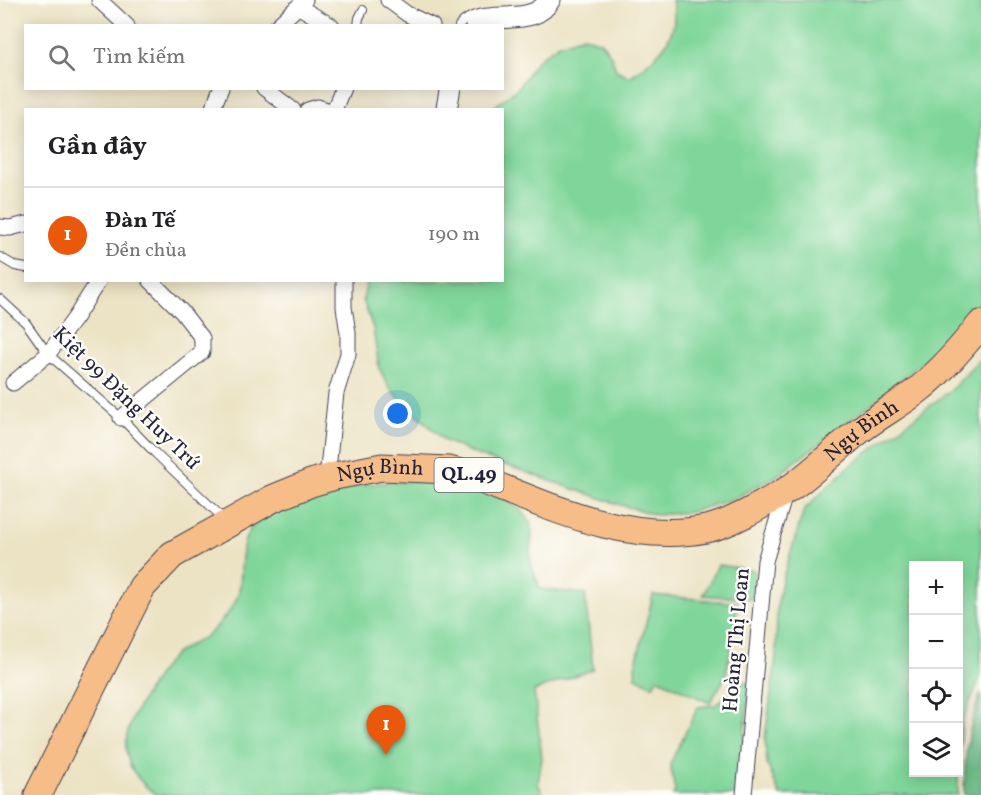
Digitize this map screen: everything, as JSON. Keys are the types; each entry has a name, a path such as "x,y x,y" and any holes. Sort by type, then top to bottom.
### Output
{"highway":[{"name":"Ngự Bình","path":"38,795 142,587 172,555 272,499 327,478 382,467 449,470 469,475 587,519 645,533 672,534 708,529 786,491 862,429 917,391 949,362 981,324"}],"street":[{"path":"99,0 125,24"},
{"path":"387,0 407,14 428,24"},
{"path":"481,24 532,18 549,8 553,0"},
{"path":"279,24 302,3 329,24"},
{"path":"213,108 220,90"},
{"path":"267,90 290,108"},
{"path":"335,108 342,90"},
{"path":"449,108 453,90"},
{"path":"0,227 10,228 24,224"},
{"path":"13,383 48,354 98,282"},
{"path":"121,418 202,352 202,338 182,312 152,282"},
{"path":"327,478 336,393 348,354 344,282"},
{"name":"Hoàng Thị Loan","path":"744,795 765,561 786,491"}],"lane":[{"path":"462,24 474,15 526,9 536,6 542,0"},
{"path":"358,24 363,10"},
{"path":"440,108 444,90"},
{"path":"1,259 24,268"},
{"name":"Kiệt 99 Đặng Huy Trứ","path":"0,299 26,323 48,354 121,418 229,524"}],"green space":[{"path":"672,0 981,0 981,301 938,349 888,391 778,475 735,498 691,512 656,515 568,487 477,455 445,441 390,389 379,368 373,328 363,300 367,282 504,282 504,108 492,108 518,88 537,60 559,44 583,36 601,42 611,55 616,70 630,77 665,45 670,36 674,13"},
{"path":"981,358 981,676 963,719 963,561 909,561 909,777 958,777 958,795 780,795 767,764 765,738 776,657 777,606 783,577 804,510 845,470 952,389"},
{"path":"416,481 463,487 498,497 513,505 524,514 531,526 530,558 540,589 585,594 593,669 534,691 542,758 538,783 543,795 156,795 142,783 128,759 127,734 132,720 147,692 170,659 182,649 209,634 235,602 240,583 245,541 255,524 266,515 319,494 366,484"},
{"path":"718,565 753,570 755,580 751,599 703,595"},
{"path":"653,595 738,603 726,676 710,703 657,678 653,686 636,677 635,667"},
{"path":"745,681 749,685 739,795 673,795 675,791 670,764 698,707 715,705"},
{"path":"981,692 981,795 964,795 968,743"}],"place":[{"name":"Đàn Tế","path":"386,755"}]}
